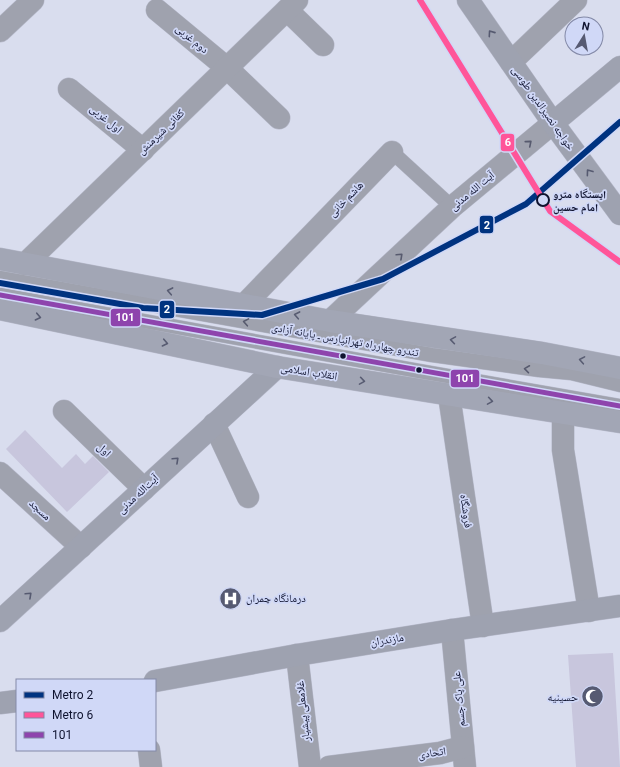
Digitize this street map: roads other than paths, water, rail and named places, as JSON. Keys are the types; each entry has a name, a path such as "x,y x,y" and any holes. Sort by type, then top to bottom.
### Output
{"main road":[{"name":"خواجه نصیرالدین طوسی","path":"468,0 553,123 620,214"},
{"name":"آیت الله مدنی","path":"553,123 620,67"},
{"path":"0,259 330,321 542,353 620,368"},
{"name":"انقلاب اسلامی","path":"0,309 277,366 620,422"},
{"name":"آیت‌الله مدنی","path":"0,622 277,366"},
{"name":"مازندران","path":"156,681 297,655 452,630 620,606"},
{"path":"0,703 16,701"}],"street":[{"path":"0,31 33,0"},
{"path":"511,62 576,0"},
{"path":"292,5 323,45"},
{"name":"کفائی شیرمنش","path":"25,264 292,5"},
{"name":"دوم غربی","path":"157,10 227,68 279,118"},
{"name":"اول غربی","path":"69,89 143,150"},
{"name":"آیت الله مدنی","path":"330,321 452,207 553,123"},
{"name":"هاشم خانی","path":"244,305 392,152"},
{"name":"فروشگاه","path":"448,395 483,626"},
{"name":"اول","path":"64,411 144,489"},
{"path":"563,412 563,450 588,611"},
{"path":"214,424 248,497"},
{"name":"مسجد","path":"0,473 81,547"},
{"name":"علی پاک جسم","path":"452,630 464,757"},
{"name":"غلامعلی پیشیار","path":"297,655 310,767"},
{"path":"149,751 151,767"},
{"name":"اتحادی","path":"329,767 440,753 464,757"}],"lane":[{"name":"هاشم خانی","path":"392,152 452,207"},
{"name":"تندرو چهارراه تهرانپارس ـ پایانه آزادی","path":"0,278 432,356 571,373 620,384"},
{"path":"0,295 620,406"}],"metro line":[{"name":"6","path":"420,0 550,211 620,262"},
{"name":"2","path":"0,283 143,308 262,315 383,279 526,204 620,122"}],"place":[{"name":"ایستگاه مترو امام حسین","path":"543,200"},
{"name":"درمانگاه چمران","path":"231,598"},
{"name":"حسینیه","path":"593,697"}]}
